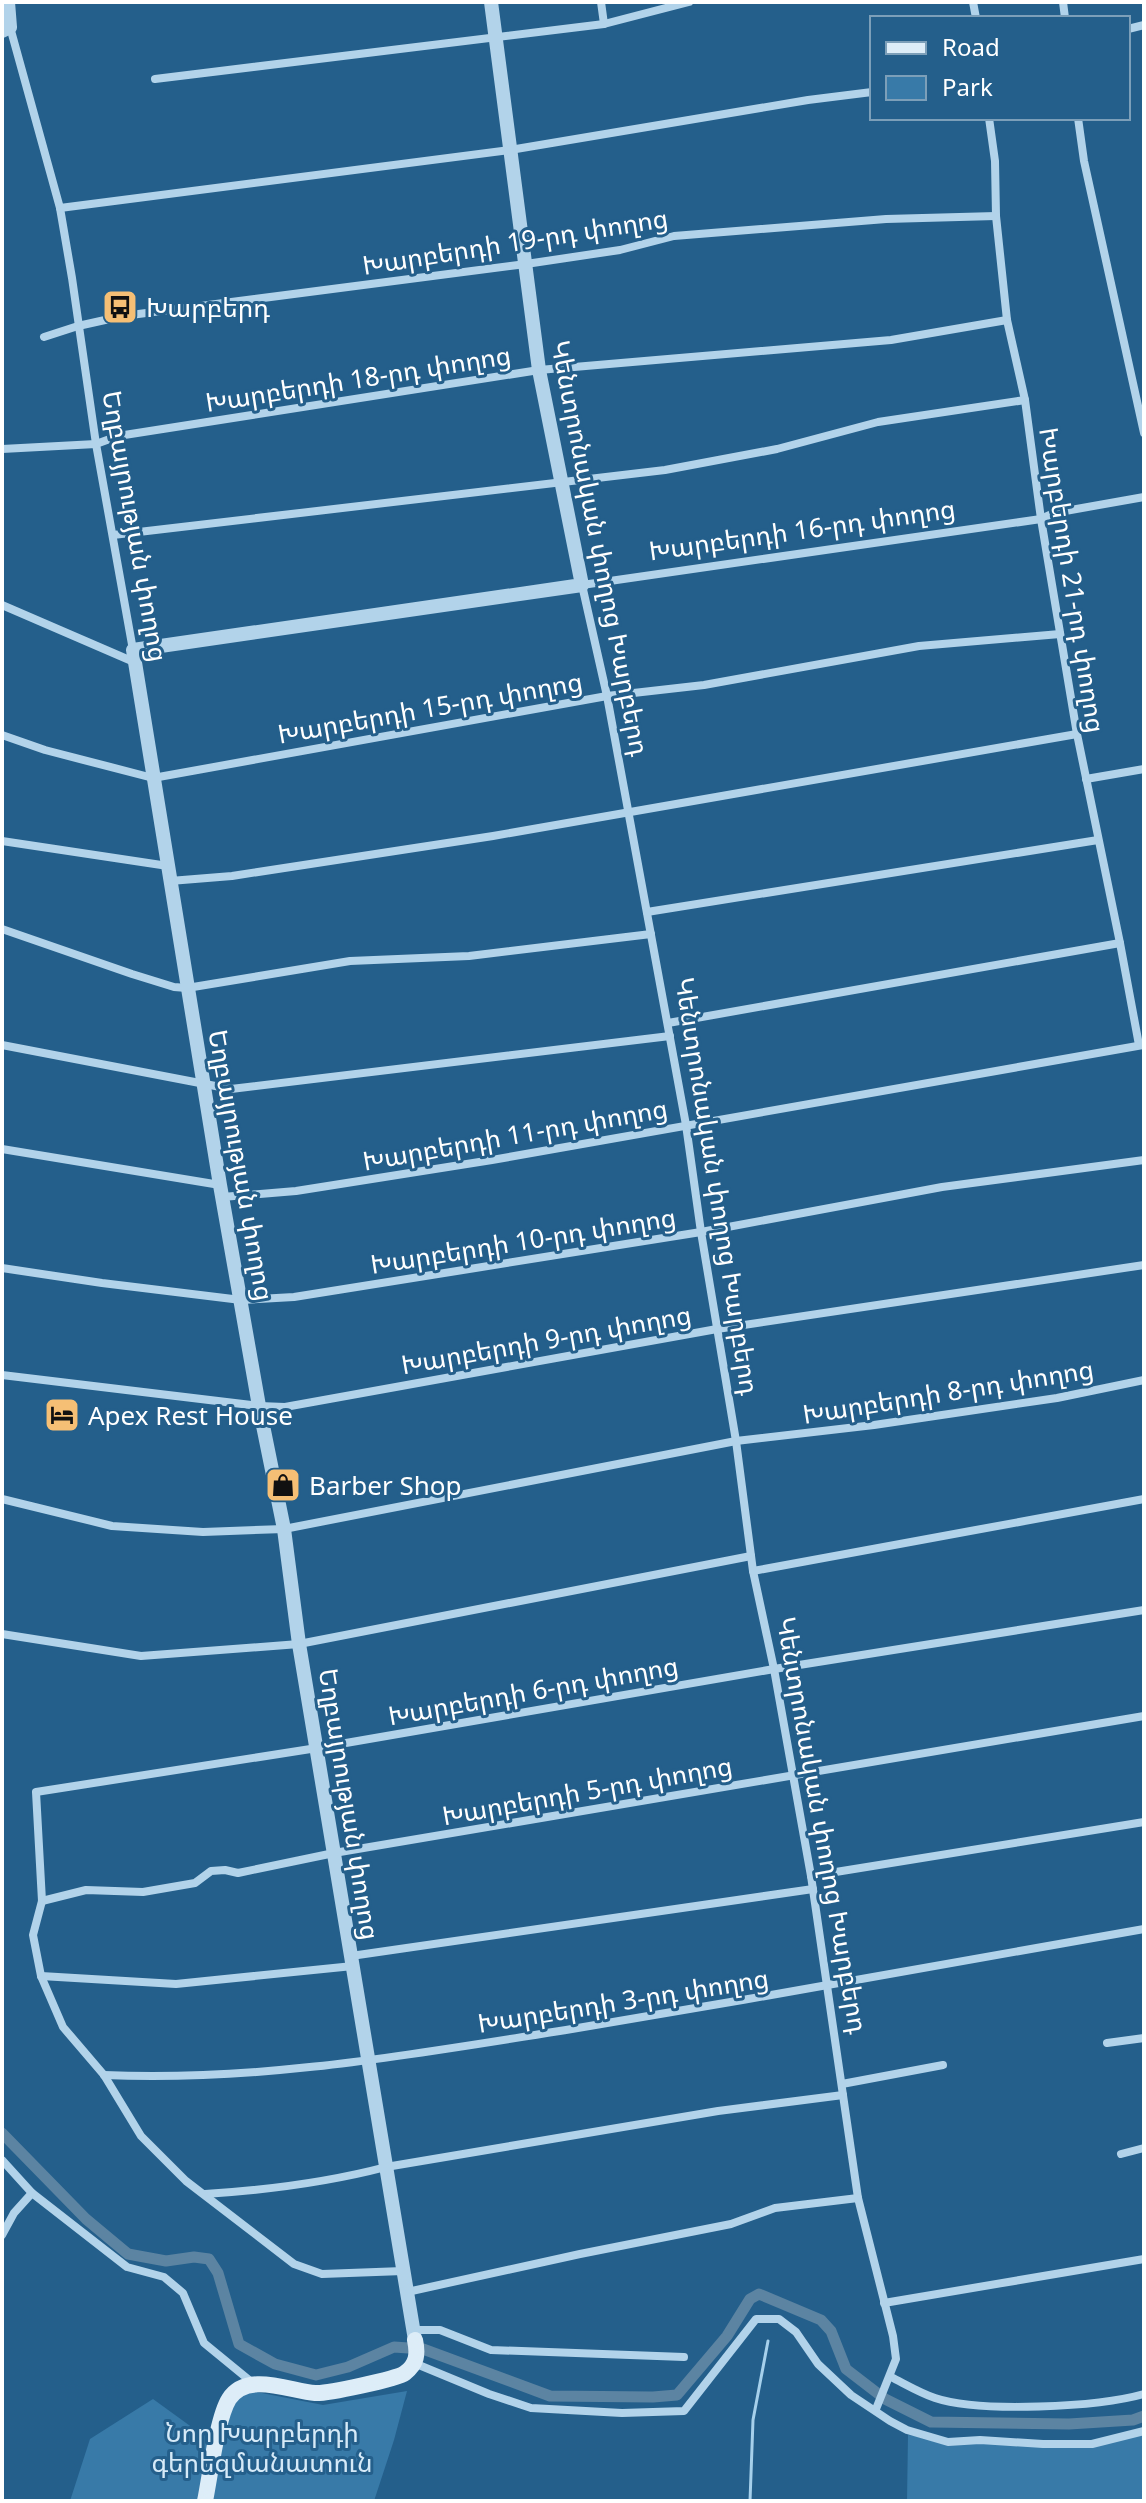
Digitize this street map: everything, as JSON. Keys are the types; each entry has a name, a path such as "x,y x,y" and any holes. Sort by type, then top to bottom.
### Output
{"main road":[{"path":"205,2501 219,2429 229,2399 241,2389 254,2384 318,2393 403,2375 415,2347"}],"street":[{"name":"Եղբայրության փողոց","path":"8,2 6,29 60,208 96,444 134,656 221,1191 284,1529 299,1644 415,2347"},
{"name":"Կենտրոնական փողոց Խարբերդ","path":"491,2 539,370 607,696 686,1125 736,1441 753,1571 811,1876 858,2198 896,2359 891,2377"},
{"path":"601,2 604,24"},
{"path":"155,79 604,24 689,2"},
{"path":"60,208 510,150 870,92"},
{"name":"Խարբերդի 21-րդ փողոց","path":"989,120 1007,320 1025,400 1041,519 1077,734 1141,1045"},
{"path":"1078,120 1084,161 1144,433"},
{"name":"Խարբերդի 19-րդ փողոց","path":"44,337 123,316 526,264 620,250 674,236 886,219 996,216"},
{"name":"Խարբերդի 18-րդ փողոց","path":"2,449 96,444 118,436 539,370 891,340 1007,320"},
{"path":"113,535 665,470 777,449 878,422 1025,400"},
{"name":"Խարբերդի 16-րդ փողոց","path":"134,656 582,585 1041,519 1054,513 1144,497"},
{"path":"2,605 134,656"},
{"name":"Խարբերդի 15-րդ փողոց","path":"2,735 45,750 153,778 607,696 704,685 919,646 1060,634"},
{"path":"2,841 169,873 232,876 493,836 1077,734"},
{"path":"1086,779 1144,769"},
{"path":"647,912 1098,840"},
{"path":"2,929 132,974 187,988 350,961 469,956 651,934"},
{"path":"668,1023 1120,943"},
{"path":"2,1045 231,1089 670,1036"},
{"name":"Խարբերդի 11-րդ փողոց","path":"2,1149 221,1191 296,1191 492,1160 1141,1045"},
{"name":"Խարբերդի 10-րդ փողոց","path":"2,1268 241,1300 294,1297 701,1232 942,1187 1144,1160"},
{"name":"Խարբերդի 9-րդ փողոց","path":"2,1375 285,1407 717,1329 1144,1265"},
{"name":"Խարբերդի 8-րդ փողոց","path":"2,1499 112,1526 203,1532 284,1529 736,1441 1026,1403 1144,1380"},
{"path":"753,1571 1144,1499"},
{"path":"2,1634 141,1656 299,1644 751,1556"},
{"name":"Խարբերդի 6-րդ փողոց","path":"42,1901 36,1792 1144,1610"},
{"name":"Խարբերդի 5-րդ փողոց","path":"42,1901 86,1890 143,1892 195,1883 211,1871 238,1873 334,1853 1144,1716"},
{"path":"811,1876 1144,1822"},
{"path":"41,1976 176,1984 352,1961 813,1889"},
{"path":"42,1901 33,1935 41,1976 63,2027 104,2075 141,2136 186,2181 294,2264 322,2274 403,2271"},
{"name":"Խարբերդի 3-րդ փողոց","path":"104,2075 166,2077 369,2062 1144,1929"},
{"path":"1107,2043 1144,2038"},
{"path":"842,2084 943,2065"},
{"path":"205,2194 274,2190 346,2178 386,2167 718,2111 843,2095"},
{"path":"1121,2154 1144,2148"},
{"path":"2,2160 32,2193 127,2267 164,2277 183,2293 204,2343 254,2384"},
{"path":"2,2235 14,2213 32,2193"},
{"path":"407,2292 731,2224 775,2208 858,2198"},
{"path":"884,2303 1144,2259"},
{"path":"684,2357 491,2350 440,2330 415,2347 531,2408 622,2413 684,2411 756,2319 779,2319 796,2332 818,2364 851,2395 907,2430 948,2442 980,2440 1043,2444 1092,2444 1144,2431"},
{"path":"876,2409 891,2377 936,2399 974,2406 1084,2403 1128,2399 1144,2394"}],"green space":[{"name":"Նոր Խարբերդի գերեզմանատուն","path":"241,2389 323,2405 407,2391 374,2501 70,2501 90,2439 153,2399 204,2436"},
{"path":"1144,2433 1144,2501 907,2501 908,2435 1072,2446"}],"waterway":[{"path":"2,2133 86,2219 128,2254 166,2261 194,2257 209,2259 218,2273 239,2344 275,2364 316,2375 348,2367 394,2347 423,2349 550,2396 677,2395 727,2336 750,2299 759,2294 821,2320 831,2331 846,2369 885,2399 931,2422 1069,2424 1133,2420 1144,2416"},
{"path":"750,2501 753,2420 768,2341"}],"place":[{"name":"Խարբերդ","path":"120,307"},
{"name":"Apex Rest House","path":"62,1415"},
{"name":"Barber Shop","path":"283,1485"}]}
